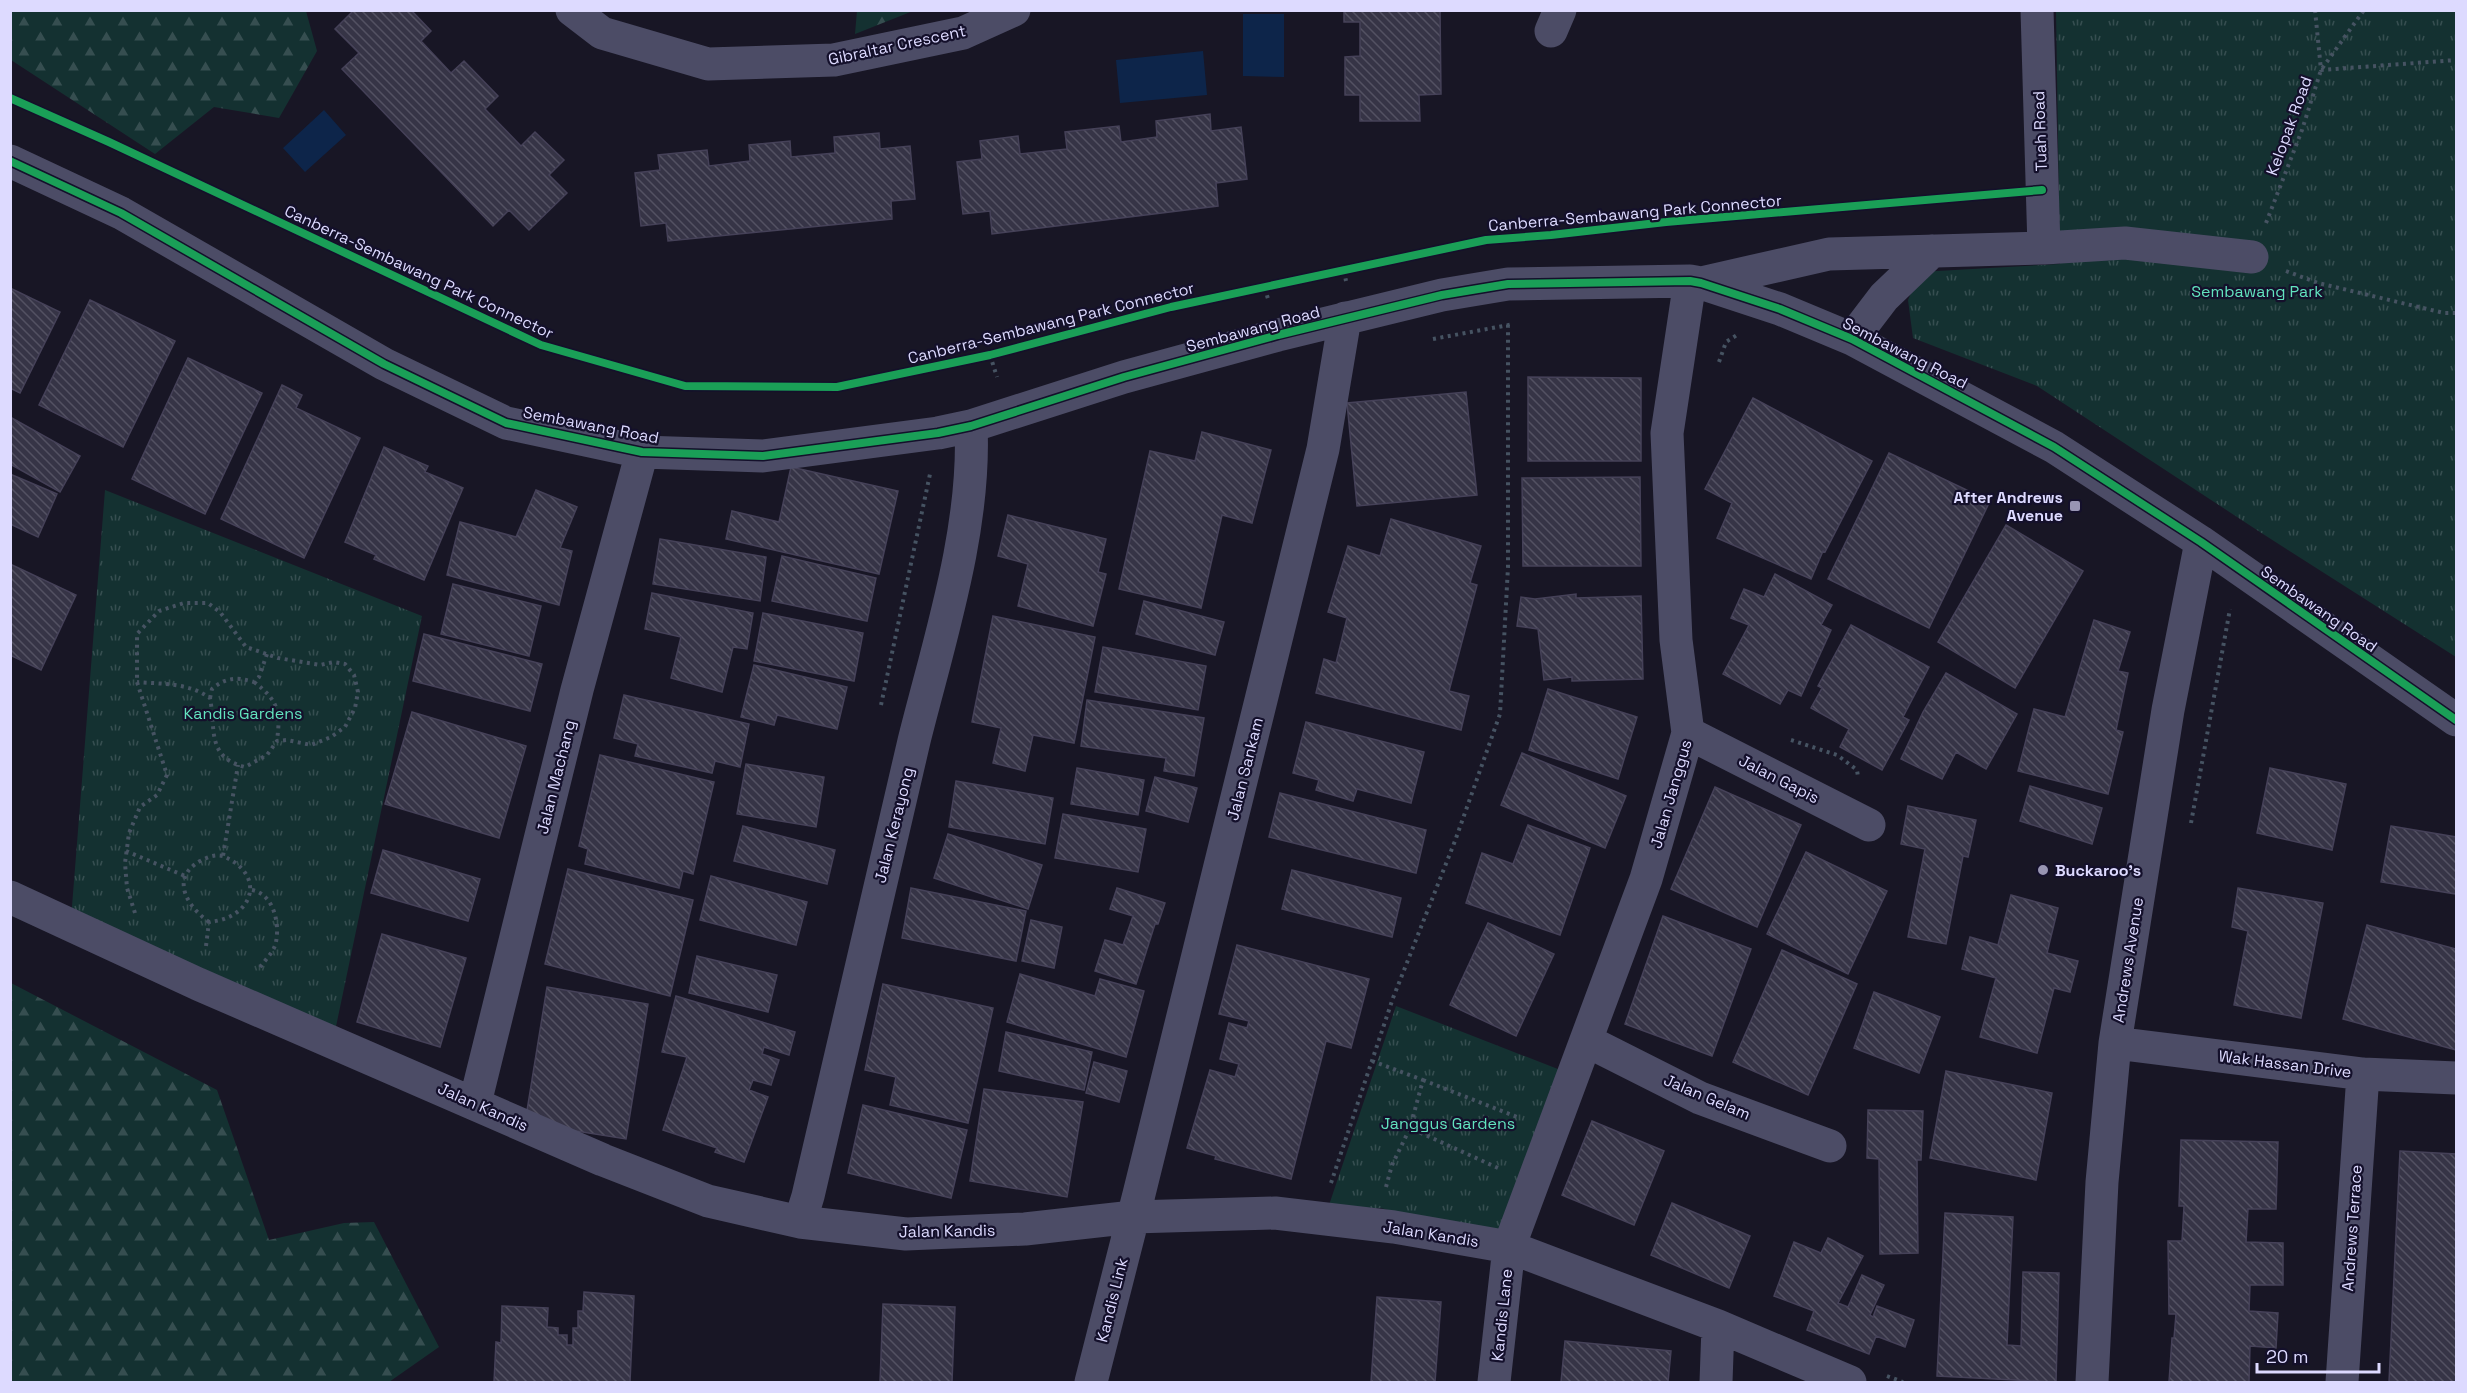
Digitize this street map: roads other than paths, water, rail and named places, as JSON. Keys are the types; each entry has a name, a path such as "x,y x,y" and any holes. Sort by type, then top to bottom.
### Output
{"street":[{"name":"Gibraltar Crescent","path":"572,10 602,33 708,64 834,60 963,33 1014,10"},
{"name":"Tuah Road","path":"2037,10 2044,248"},
{"name":"Sembawang Road","path":"10,161 121,213 384,364 506,423 642,452 763,456 938,434 971,426 1124,377 1345,318 1442,296 1508,284 1696,282 1780,309 1852,339 2054,447 2201,542 2457,720"},
{"path":"1696,282 1829,254 2044,248 2125,243 2252,257"},
{"path":"1852,339 1884,297 1932,251"},
{"name":"Jalan Janggus","path":"1509,1247 1647,879 1689,733 1676,640 1667,433 1696,282"},
{"name":"Jalan Sankam","path":"1133,1217 1323,448 1345,318"},
{"name":"Jalan Kerayong","path":"800,1222 960,552 973,458 971,426"},
{"name":"Jalan Machang","path":"475,1103 577,690 642,452"},
{"name":"Andrews Avenue","path":"2092,1383 2102,1182 2115,1042 2168,710 2201,542"},
{"name":"Jalan Gapis","path":"1689,733 1865,823"},
{"name":"Jalan Kandis","path":"10,897 198,984 603,1160 708,1201 800,1222 906,1234 1025,1229 1133,1217 1275,1213 1394,1227 1509,1247 1718,1326 1850,1383"},
{"name":"Jalan Gelam","path":"1587,1041 1700,1098 1830,1146"},
{"name":"Wak Hassan Drive","path":"2115,1042 2363,1074 2457,1078"},
{"name":"Andrews Terrace","path":"2342,1383 2363,1074"},
{"name":"Kandis Link","path":"1091,1383 1133,1217"},
{"name":"Kandis Lane","path":"1494,1383 1509,1247"},
{"path":"1716,1383 1718,1326"}],"water":[{"path":"1243,14 1284,14 1284,77 1243,76"},
{"path":"1203,51 1207,95 1120,103 1116,60"},
{"path":"324,110 346,135 305,172 283,148"}],"place":[{"name":"After Andrews Avenue","path":"2075,506"},
{"name":"Buckaroo's","path":"2043,870"}],"park label":[{"name":"Sembawang Park","path":"2257,291"},
{"name":"Kandis Gardens","path":"243,713"},
{"name":"Janggus Gardens","path":"1448,1123"}]}
